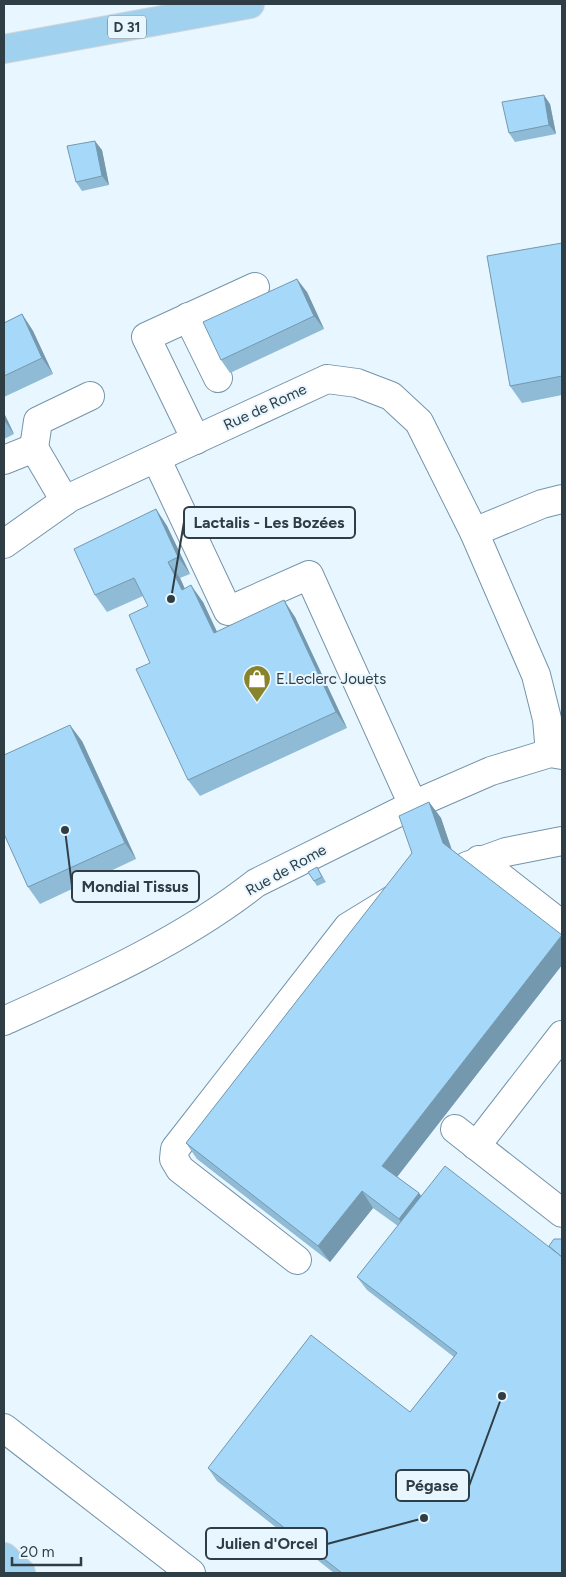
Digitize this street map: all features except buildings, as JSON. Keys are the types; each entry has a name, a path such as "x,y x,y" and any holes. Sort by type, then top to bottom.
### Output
{"main road":[{"name":"D 31","path":"4,49 250,4"},
{"path":"4,1558 21,1573"}],"street":[{"path":"196,440 146,337 256,287"},
{"path":"188,317 218,378"},
{"name":"Rue de Rome","path":"4,544 64,501 327,378 357,383 391,396 419,422 474,532 536,675 556,754 491,771 414,805 256,883 173,938 78,987 4,1021"},
{"path":"64,501 34,448 38,421 90,396"},
{"path":"4,460 34,448"},
{"path":"156,458 228,611 309,575 414,805"},
{"path":"474,532 542,504 562,499"},
{"path":"562,841 506,852 473,863 562,925"},
{"path":"297,1260 180,1169 174,1159 175,1149 348,926 392,900"},
{"path":"562,1035 466,1138 562,1213"},
{"path":"4,1428 191,1573"}],"place":[{"name":"Lactalis - Les Bozées","path":"171,599"},
{"name":"E.Leclerc Jouets","path":"257,703"},
{"name":"Mondial Tissus","path":"65,830"},
{"name":"Pégase","path":"502,1396"},
{"name":"Julien d'Orcel","path":"424,1518"}]}
